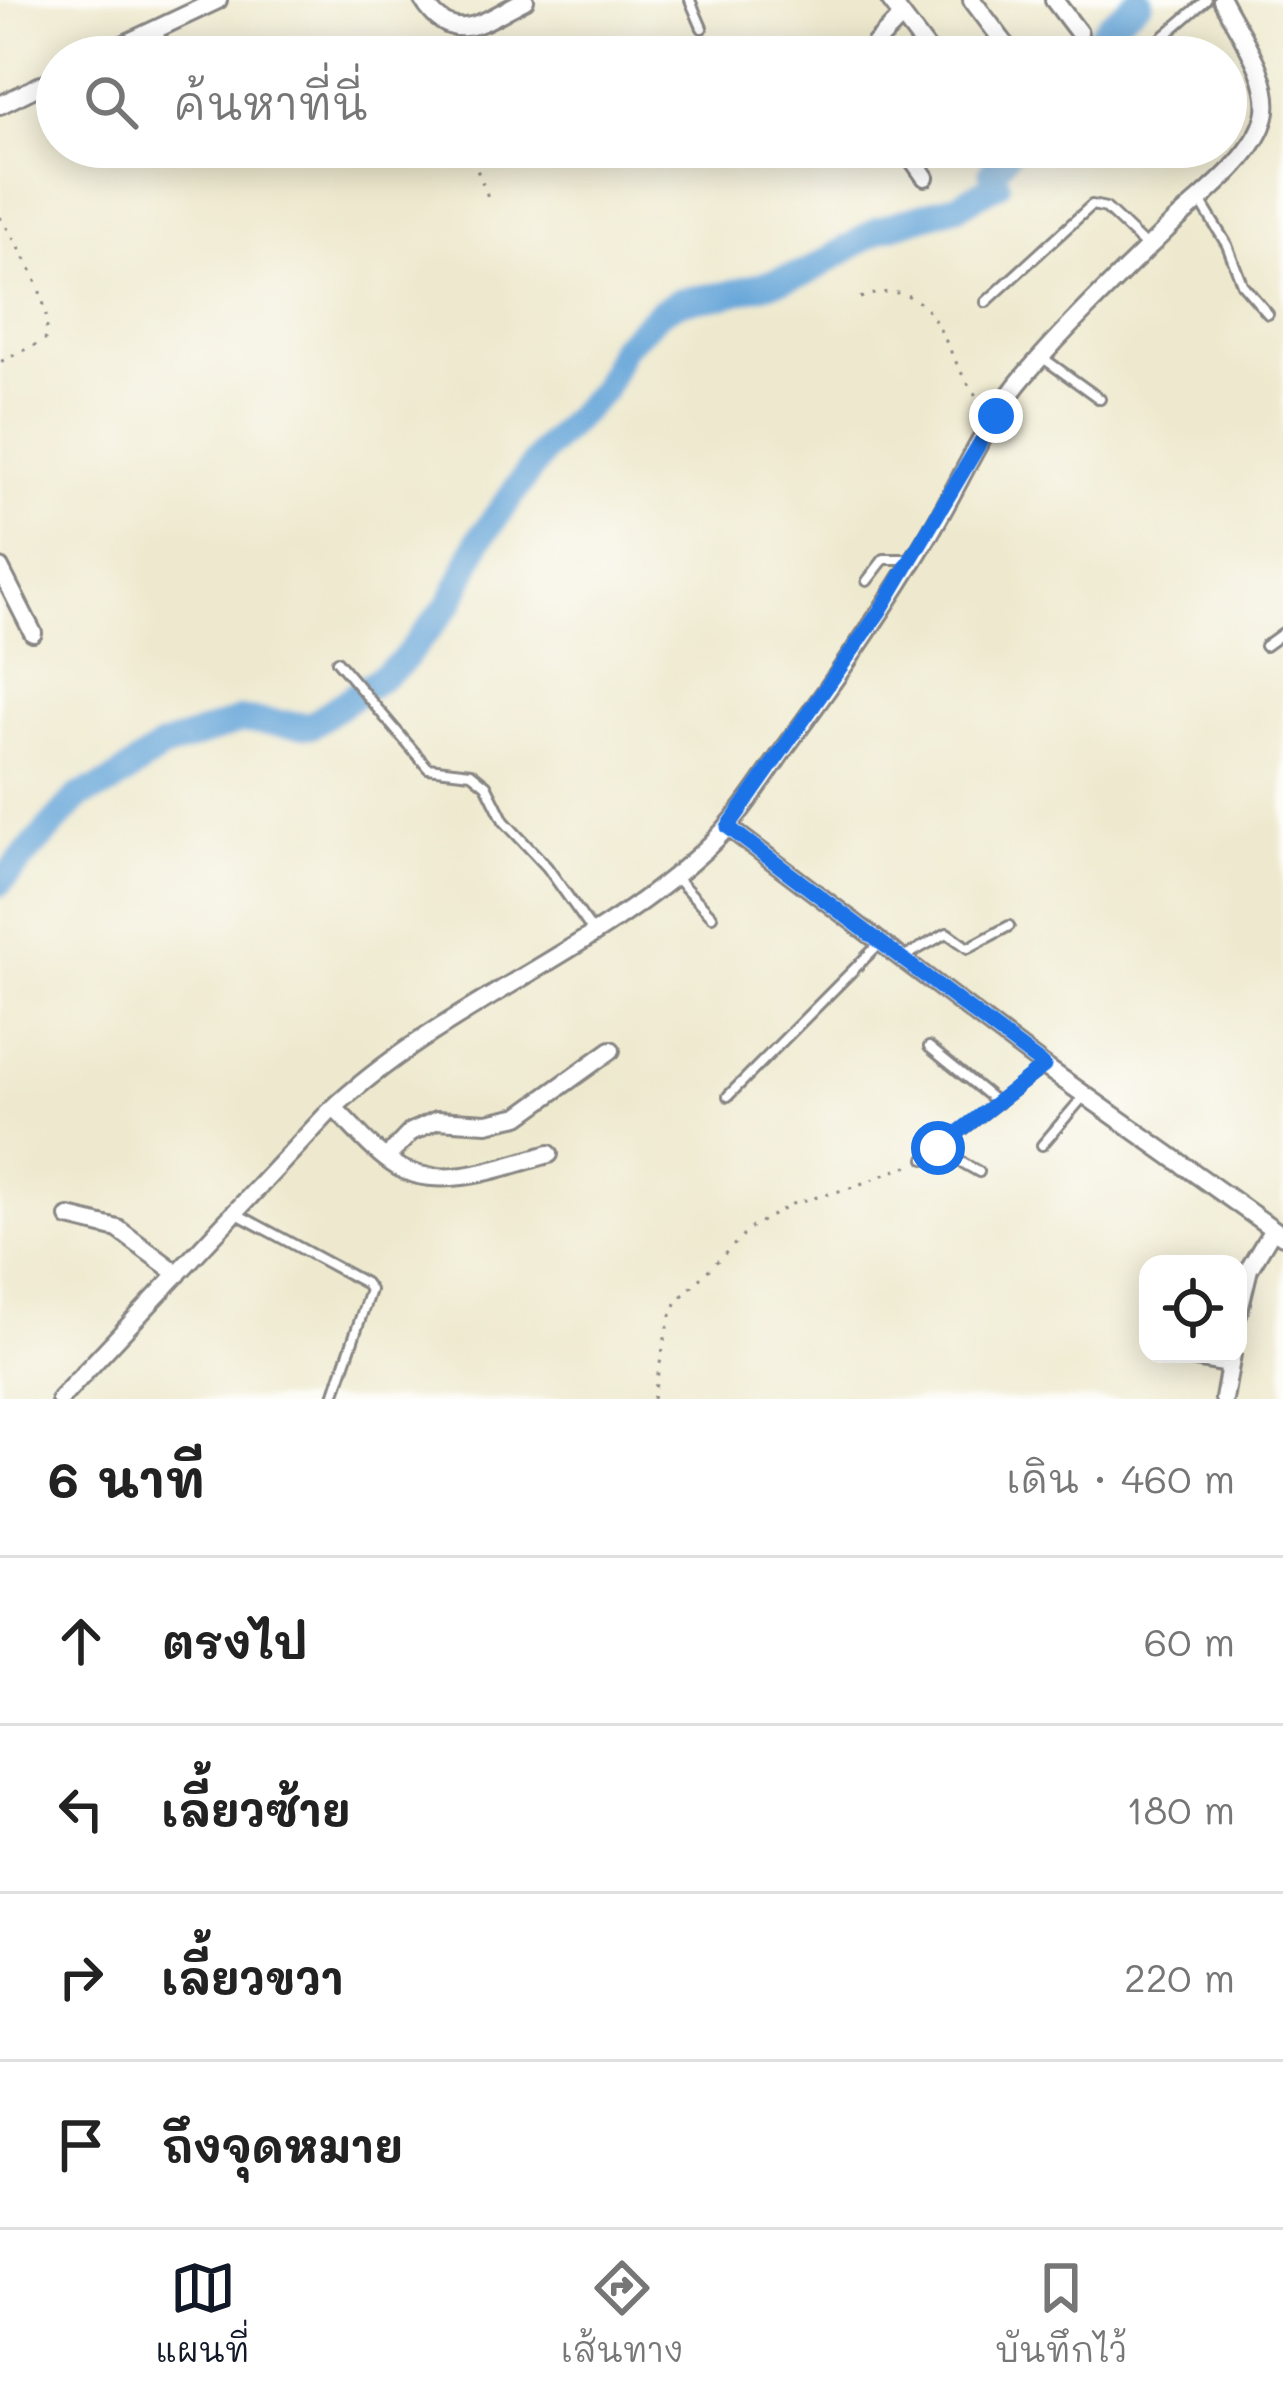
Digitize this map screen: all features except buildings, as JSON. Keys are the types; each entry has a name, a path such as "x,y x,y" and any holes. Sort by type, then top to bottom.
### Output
{"street":[{"path":"139,36 218,0"},
{"path":"424,0 437,20 451,29 469,28 525,0"},
{"path":"890,0 917,36"},
{"path":"971,0 999,36"},
{"path":"1054,0 1079,33"},
{"path":"1222,0 1241,36"},
{"path":"879,36 902,16"},
{"path":"1247,49 1275,115 1247,148"},
{"path":"0,105 36,87"},
{"path":"919,168 926,177"},
{"path":"65,1397 369,1076 534,974 675,877 728,827 913,560 996,416 1042,357 1228,168"},
{"path":"0,568 33,632"},
{"path":"728,827 1044,1066 1278,1232 1247,1277"},
{"path":"387,1157 423,1124 437,1120 487,1123 519,1117 611,1050"},
{"path":"334,1108 400,1168 458,1175 549,1154"},
{"path":"70,1217 118,1229 178,1274"},
{"path":"1224,1399 1231,1363"}],"lane":[{"path":"690,0 702,28"},
{"path":"1164,36 1206,0"},
{"path":"155,28 159,36"},
{"path":"1199,199 1227,245 1242,284 1268,314"},
{"path":"986,302 1093,206 1115,215 1148,248"},
{"path":"1042,357 1100,399"},
{"path":"867,580 884,560 913,560"},
{"path":"1265,646 1283,633"},
{"path":"337,661 428,767 471,773 486,785 504,821 547,867 593,933"},
{"path":"675,877 712,916"},
{"path":"901,959 939,934 968,948 1009,926"},
{"path":"728,1096 880,943"},
{"path":"929,1047 998,1103"},
{"path":"925,1159 1044,1066"},
{"path":"1042,1144 1085,1095"},
{"path":"938,1148 979,1172"},
{"path":"236,1213 365,1282 370,1290 333,1399"}],"path":[{"path":"449,36 451,29"},
{"path":"480,168 488,197"},
{"path":"0,217 27,257 49,327 45,340 0,362"},
{"path":"860,298 899,291 916,298 943,333 963,380 996,416"},
{"path":"653,1399 677,1301 752,1227 792,1204 925,1159"}],"waterway":[{"path":"1100,36 1140,0"},
{"path":"0,883 79,796 110,784 161,748 241,720 310,726 400,664 451,602 479,540 545,449 603,390 622,347 660,312 680,301 724,295 806,273 880,229 959,205 997,184 992,172 995,168"}],"route":[{"path":"938,1148 1044,1066 728,827 880,611 996,416"}]}
